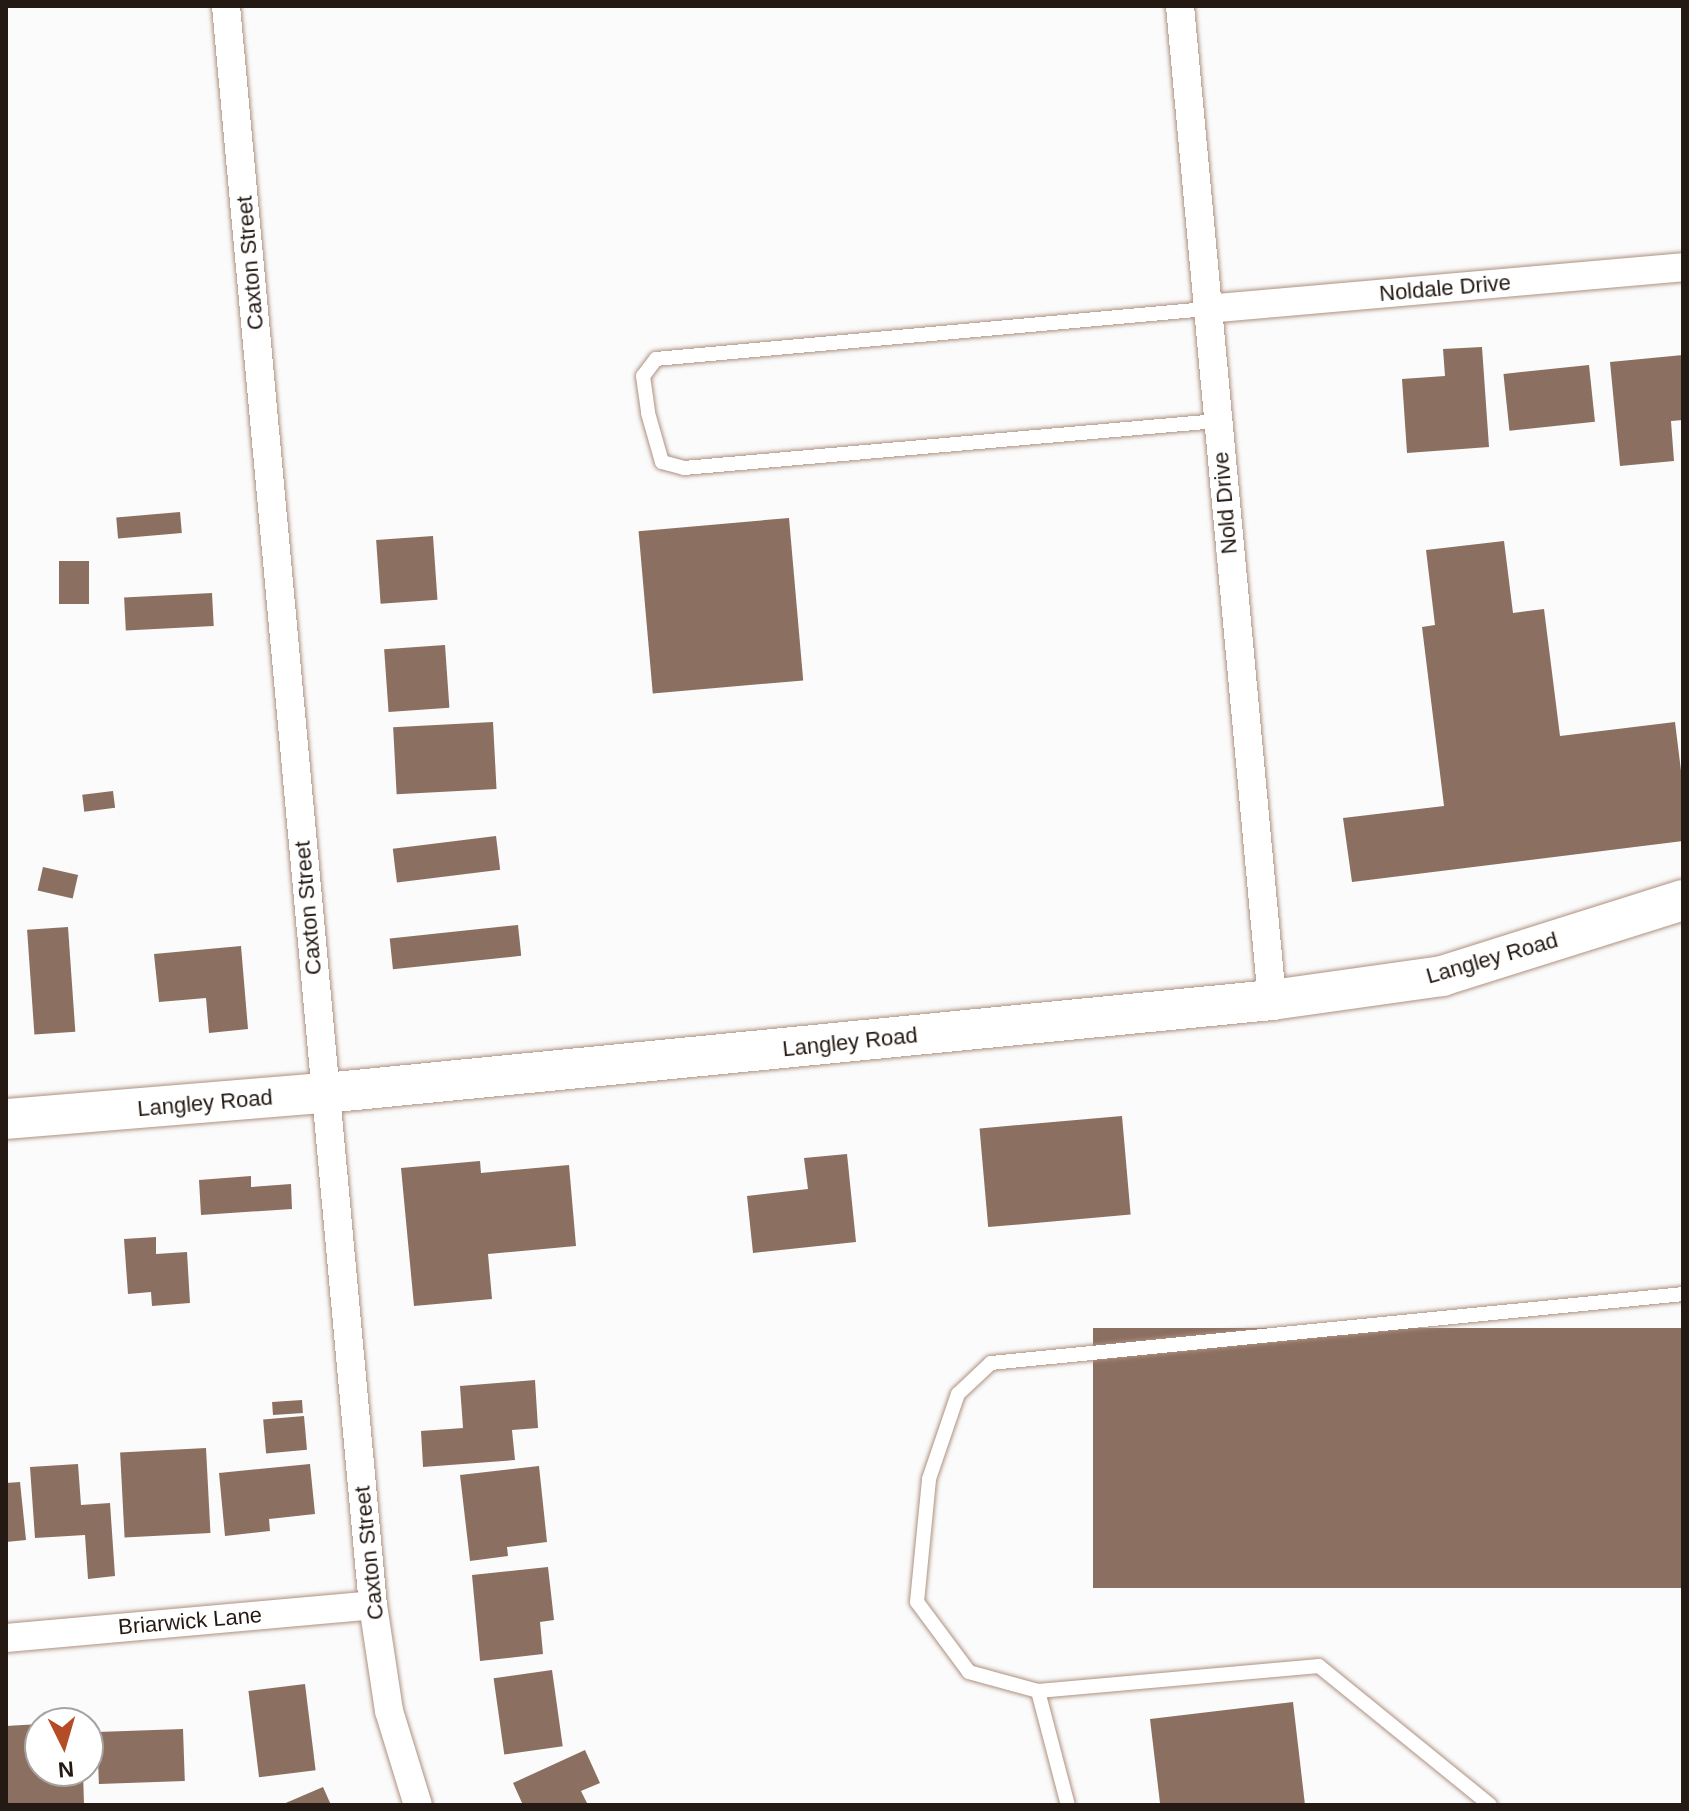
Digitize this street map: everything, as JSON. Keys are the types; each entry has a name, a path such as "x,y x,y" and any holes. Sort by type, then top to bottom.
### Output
{"street":[{"name":"Caxton Street","path":"226,6 373,1605 389,1711 418,1805"},
{"name":"Nold Drive","path":"1180,6 1272,1000"},
{"name":"Noldale Drive","path":"1206,309 1683,267"},
{"name":"Langley Road","path":"6,1119 325,1093 1272,1000 1442,976 1683,900"},
{"name":"Briarwick Lane","path":"6,1638 373,1605"}],"lane":[{"path":"1206,309 656,359 643,376 648,413 662,462 684,468 1217,421"},
{"path":"1490,1805 1319,1666 1038,1691 969,1672 917,1602 929,1479 958,1394 991,1363 1683,1294"},
{"path":"1038,1691 1068,1805"}],"building":[{"path":"1482,347 1489,447 1407,453 1402,379 1445,376 1443,349"},
{"path":"1683,355 1683,420 1671,421 1674,461 1620,466 1610,362"},
{"path":"1589,365 1595,422 1509,431 1503,374"},
{"path":"180,512 182,533 118,538 116,518"},
{"path":"789,518 803,680 653,694 639,531"},
{"path":"433,536 437,600 381,604 376,540"},
{"path":"1504,541 1513,613 1544,609 1560,736 1675,722 1683,787 1683,841 1352,882 1343,818 1444,806 1422,627 1435,625 1426,550"},
{"path":"59,561 89,561 89,604 59,604"},
{"path":"212,593 214,626 126,631 124,598"},
{"path":"445,645 449,708 389,712 384,649"},
{"path":"493,722 497,789 397,794 393,727"},
{"path":"113,791 115,808 84,812 82,795"},
{"path":"496,836 500,870 397,882 393,849"},
{"path":"43,867 78,875 73,898 38,890"},
{"path":"518,925 521,956 393,969 390,938"},
{"path":"68,927 75,1032 34,1035 27,930"},
{"path":"241,946 248,1029 209,1033 206,998 159,1002 154,954"},
{"path":"1122,1116 1131,1215 988,1227 980,1128"},
{"path":"847,1154 856,1242 753,1253 747,1196 808,1189 804,1158"},
{"path":"480,1161 481,1173 569,1165 576,1246 488,1254 492,1299 414,1306 401,1168"},
{"path":"251,1176 251,1187 291,1184 292,1209 201,1215 199,1180"},
{"path":"156,1237 156,1254 187,1252 190,1303 152,1306 151,1292 128,1294 124,1239"},
{"path":"1093,1328 1683,1328 1683,1588 1093,1588"},
{"path":"535,1380 538,1428 512,1430 515,1460 423,1467 421,1431 463,1428 460,1386"},
{"path":"302,1400 303,1413 273,1415 272,1402"},
{"path":"304,1416 307,1450 266,1453 263,1420"},
{"path":"206,1448 210,1533 125,1537 120,1453"},
{"path":"78,1464 81,1505 110,1503 115,1576 88,1579 85,1535 35,1538 30,1467"},
{"path":"310,1464 315,1514 269,1519 270,1531 225,1536 219,1473"},
{"path":"539,1466 547,1542 507,1547 508,1556 470,1561 460,1475"},
{"path":"20,1482 26,1540 6,1542 6,1483"},
{"path":"548,1567 554,1620 540,1622 543,1654 480,1661 472,1575"},
{"path":"552,1670 563,1746 504,1754 494,1678"},
{"path":"305,1684 316,1770 259,1777 248,1691"},
{"path":"1293,1702 1305,1805 1160,1803 1150,1719"},
{"path":"24,1725 24,1787 83,1787 84,1804 6,1805 6,1726"},
{"path":"183,1729 185,1781 104,1784 104,1732"},
{"path":"585,1750 600,1783 581,1791 588,1805 523,1805 513,1783"},
{"path":"323,1787 331,1805 281,1805"}]}
